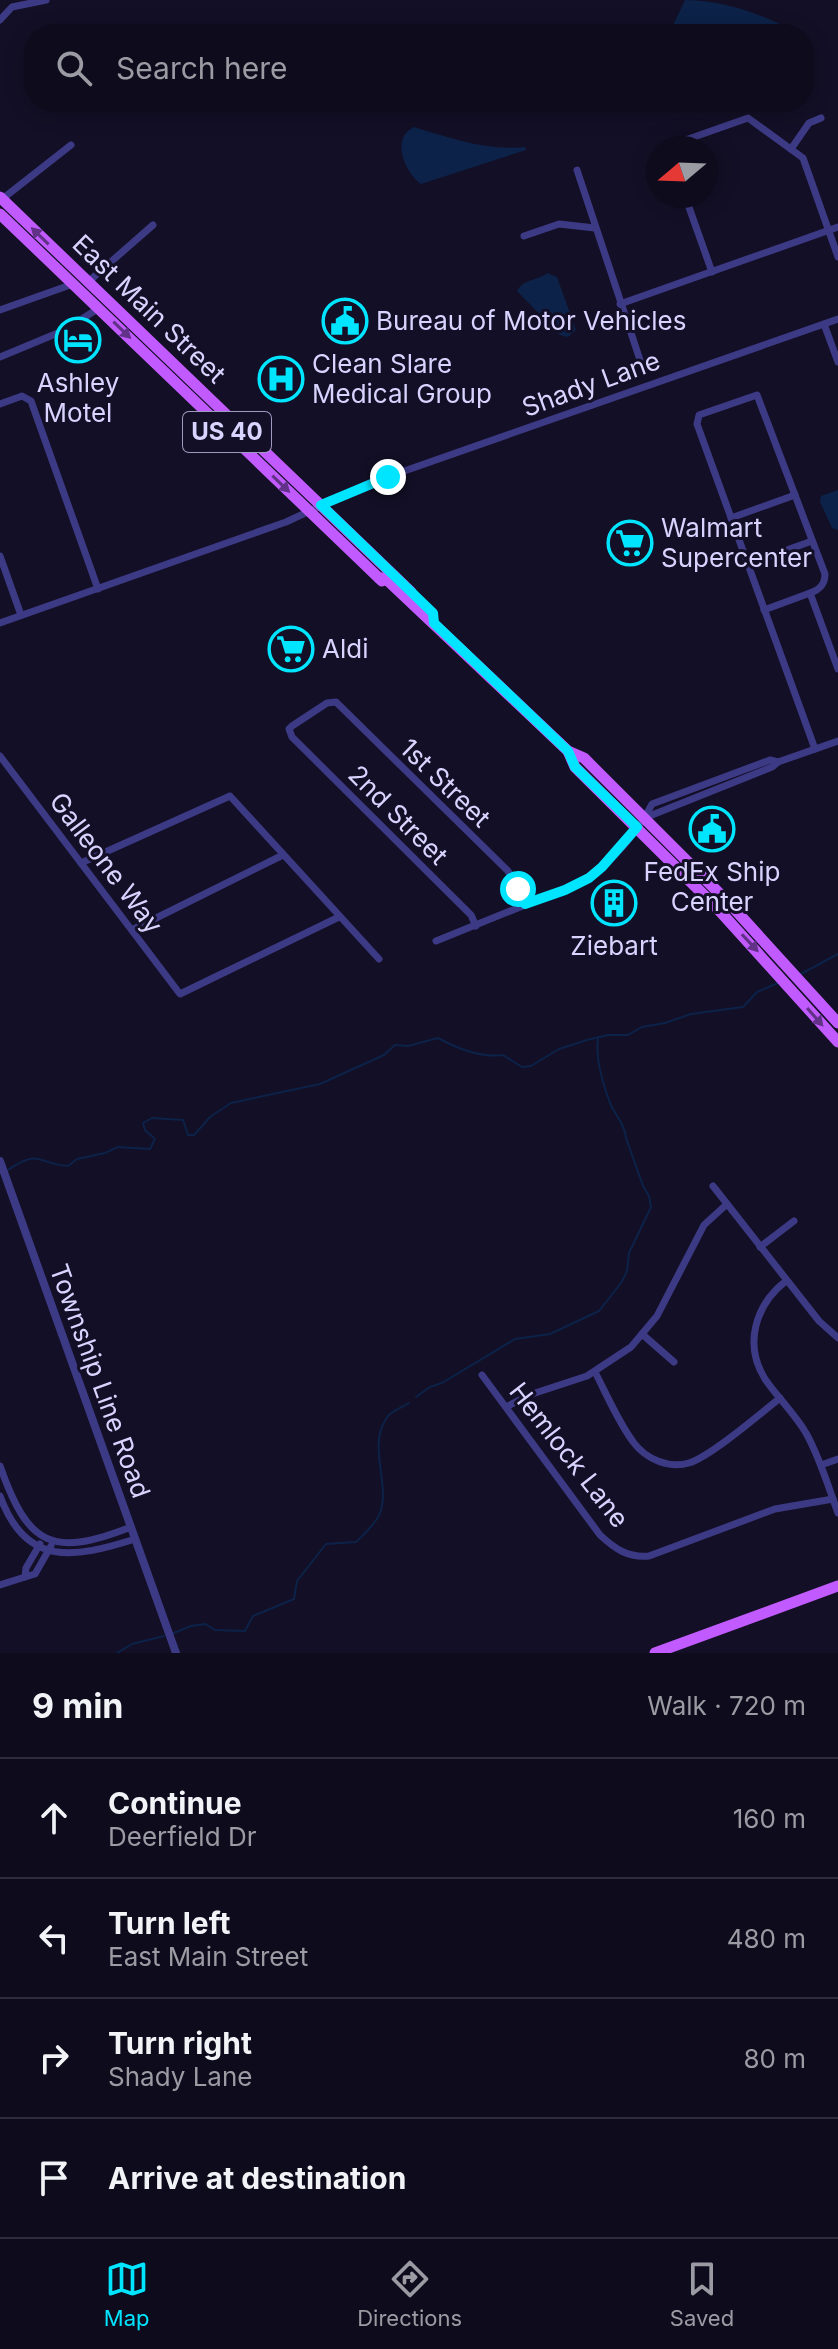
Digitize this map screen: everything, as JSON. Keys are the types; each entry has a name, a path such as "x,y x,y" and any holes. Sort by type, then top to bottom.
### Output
{"main road":[{"name":"East Main Street","path":"1,199 315,508 379,578 385,578 434,623 568,751 575,767 641,823 786,964 798,988 838,1042"},
{"name":"East Main Street","path":"0,214 315,508 433,613 434,623"},
{"name":"East Main Street","path":"641,823 774,970 836,1020"},
{"path":"655,1653 838,1586"}],"street":[{"path":"0,20 12,7 46,0"},
{"path":"697,136 748,118 803,158 838,257"},
{"path":"791,149 809,123 821,118"},
{"path":"1,199 71,145"},
{"path":"577,170 643,369"},
{"path":"689,208 712,272"},
{"path":"524,236 559,224 595,228"},
{"path":"88,282 153,225"},
{"path":"620,304 838,227"},
{"path":"0,310 73,284"},
{"path":"0,357 65,330 99,308"},
{"name":"Shady Lane","path":"0,623 315,508 370,483 838,319"},
{"path":"824,324 838,362"},
{"path":"764,610 817,591 825,581 825,574 757,395 699,415 697,424 764,610 815,749"},
{"path":"0,404 22,396 29,398 33,405 98,589"},
{"path":"731,518 795,495"},
{"path":"748,564 812,541"},
{"path":"0,556 21,615"},
{"path":"810,593 838,669"},
{"name":"1st Street","path":"290,733 292,726 327,703 336,702 508,871 525,904"},
{"name":"2nd Street","path":"290,733 471,915 476,926"},
{"path":"436,941 589,878 641,823 657,811 838,741"},
{"name":"Galleone Way","path":"0,756 180,994 339,917"},
{"path":"81,863 230,796 379,959"},
{"path":"132,930 283,855"},
{"name":"Township Line Road","path":"0,1161 176,1652"},
{"path":"713,1186 786,1281 819,1321 838,1338"},
{"path":"506,1407 529,1395 595,1372 621,1356 657,1316 704,1225 727,1204"},
{"path":"760,1247 794,1221"},
{"path":"786,1281 771,1293 759,1311 754,1342 762,1373 807,1435 838,1513"},
{"path":"642,1334 674,1362"},
{"path":"595,1372 636,1447 667,1464 680,1465 697,1459 780,1398"},
{"name":"Hemlock Lane","path":"482,1375 600,1535 628,1555 649,1556 775,1509 833,1499"},
{"path":"821,1465 838,1459"},
{"path":"0,1466 21,1517 53,1541 67,1544 99,1540 131,1527"},
{"path":"0,1496 16,1528 49,1550 74,1554 135,1539"},
{"path":"25,1577 26,1568 44,1536"},
{"path":"99,1540 102,1549"},
{"path":"0,1585 35,1574 53,1541"}],"water":[{"path":"685,0 744,10 779,24 674,24"},
{"path":"414,127 469,143 525,147 526,150 421,184 402,156 403,139"},
{"path":"547,273 557,277 576,330 568,337 560,335 517,291 523,284"},
{"path":"838,490 838,530 832,528 820,502 821,496"}],"waterway":[{"path":"799,975 838,954"},
{"path":"8,1170 33,1159 68,1166 77,1159 118,1147 150,1149 155,1139 145,1130 143,1123 152,1118 183,1120 188,1135 194,1135 210,1117 231,1103 320,1084 384,1055 395,1045 408,1046 438,1038 469,1052 503,1055 522,1067 531,1066 559,1049 587,1040 608,1035 628,1035 642,1027 691,1014 743,1007 757,992 778,983"},
{"path":"416,1397 515,1339 550,1334 599,1311 621,1283 627,1271 629,1253 651,1207 624,1128 605,1088 599,1063 598,1039"},
{"path":"171,1634 205,1624 215,1630 245,1631 253,1616 294,1599 297,1581 326,1544 356,1542 363,1536 378,1517 383,1501 379,1452 382,1427 390,1414 409,1403"},
{"path":"117,1653 132,1644 164,1636"}],"place":[{"name":"Bureau of Motor Vehicles","path":"345,321"},
{"name":"Ashley Motel","path":"78,340"},
{"name":"Clean Slare Medical Group","path":"281,379"},
{"name":"Walmart Supercenter","path":"630,543"},
{"name":"Aldi","path":"291,649"},
{"name":"FedEx Ship Center","path":"712,829"},
{"name":"Ziebart","path":"614,903"}],"route":[{"path":"388,477 321,505 433,613 434,623 568,751 575,767 637,827 602,867 582,882 525,904 518,889"}]}
